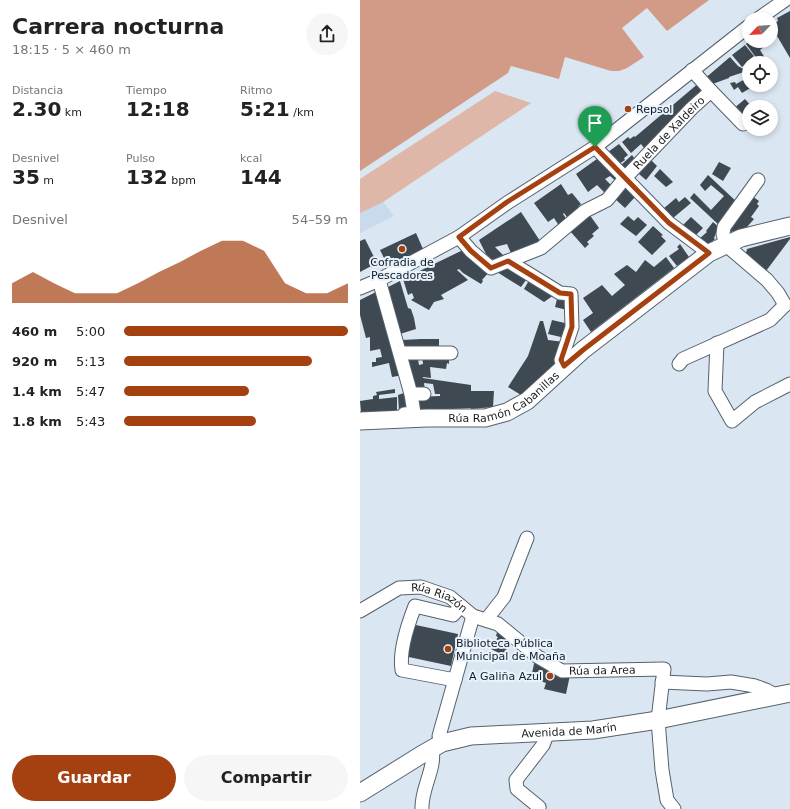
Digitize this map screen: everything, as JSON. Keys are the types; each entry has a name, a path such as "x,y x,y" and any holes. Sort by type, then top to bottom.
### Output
{"main road":[{"name":"Rúa Ramón Cabanillas","path":"360,421 427,418 485,418 507,412 527,401 583,350 709,253 742,238 790,226"},
{"name":"Avenida de Marín","path":"360,794 437,746 471,736 593,730 658,720 784,694"}],"street":[{"path":"768,12 785,0"},
{"path":"360,288 379,280 459,237 507,202 595,147 742,31"},
{"name":"Ruela de Xaldeiro","path":"459,237 471,251 491,268 541,248 585,210 607,200 625,178 692,108 711,92 692,70"},
{"path":"711,92 742,123"},
{"path":"595,147 669,223 709,253"},
{"path":"679,364 683,359 770,320 788,305 767,280 726,245 723,234 724,227 758,180"},
{"path":"508,261 560,293 571,294 572,327 561,360 564,366"},
{"path":"379,280 411,394 414,413 404,414 404,420"},
{"path":"718,344 715,391 732,421 755,402 790,384"},
{"path":"400,353 451,353"},
{"path":"411,394 424,394"},
{"path":"486,620 504,597 527,538"},
{"name":"Rúa Riazón","path":"360,612 399,588 421,587 450,597 473,616"},
{"path":"455,680 402,670 401,663 408,623 415,606 454,615 461,606"},
{"path":"422,809 422,800 473,616"},
{"name":"Rúa da Area","path":"473,616 498,624 538,657 562,671 664,669 658,720 662,770 667,800 674,809"},
{"path":"662,682 708,684 731,682 755,686 784,694"},
{"path":"541,808 517,789 516,780 543,745 548,732"}],"shaded area":[{"path":"360,0 709,0 667,31 647,8 622,28 644,57 627,68 619,71 611,71 565,57 559,79 511,66 508,73 360,171"},
{"path":"495,91 531,103 383,202 360,213 360,179"},
{"path":"360,190 383,202 394,216 360,233"}],"building":[{"path":"790,11 790,58 778,38 778,17"},
{"path":"742,47 747,48 754,56 742,56 742,67 732,55"},
{"path":"749,48 762,48 760,50 764,56 755,56"},
{"path":"730,57 742,68 742,73 707,86 703,80"},
{"path":"742,81 742,92 744,92 742,93 738,87 734,90 730,83 735,82 736,84"},
{"path":"700,82 708,92 647,152 641,144 631,153 622,142 628,137 630,139 634,136 635,137"},
{"path":"742,102 742,118 741,119 733,109"},
{"path":"619,144 628,155 624,158 625,160 619,164 608,152"},
{"path":"632,155 637,162 626,174 620,166"},
{"path":"601,156 622,176 617,182 610,176 605,179 614,188 608,196 597,185 588,192 576,174"},
{"path":"649,158 657,166 646,180 639,174"},
{"path":"719,162 731,168 723,181 712,174"},
{"path":"660,169 673,182 666,187 654,176"},
{"path":"708,175 738,203 719,225 690,198 694,193 711,210 724,196 711,185 705,191 700,185"},
{"path":"561,184 568,195 572,193 581,204 578,207 581,211 569,220 564,213 563,214 569,223 561,229 554,218 548,222 534,203"},
{"path":"624,187 635,197 625,208 614,198"},
{"path":"752,196 759,201 757,204 759,206 751,217 754,219 747,227 731,232 725,231"},
{"path":"685,197 691,203 673,218 663,209 676,198 679,202"},
{"path":"521,212 540,241 525,247 528,252 513,258 507,244 495,247 508,260 496,265 486,254 479,240"},
{"path":"589,214 599,228 592,234 594,236 587,242 589,244 585,248 570,231"},
{"path":"628,216 634,221 638,217 647,225 636,236 620,224"},
{"path":"691,217 703,228 695,236 682,226"},
{"path":"713,222 721,229 716,233 715,239 707,246 699,239 707,232 706,231"},
{"path":"653,226 663,235 661,236 666,241 652,255 638,242"},
{"name":"Cofradia de Pescadores","path":"416,233 423,249 388,266 380,250"},
{"path":"790,237 766,271 746,253 747,249"},
{"path":"365,239 377,263 360,272 360,241"},
{"path":"680,244 689,257 677,266 669,256 679,249 677,247"},
{"path":"465,249 490,271 482,280 483,281 481,284 459,269 457,270 468,280 441,295 444,299 434,302 429,310 411,300 414,298 412,293 408,295 403,279"},
{"path":"666,257 674,268 591,332 583,320 593,313 583,298 602,285 612,296 625,285 614,274 627,265 636,272 645,260 654,267"},
{"path":"513,266 529,276 521,287 497,272"},
{"path":"531,277 554,295 544,302 524,289"},
{"path":"400,281 408,308 411,309 414,318 416,329 400,334 386,288"},
{"path":"378,291 403,375 392,377 389,363 372,367 372,362 376,362 376,358 382,357 380,349 370,351 370,337 366,338 360,315 360,300"},
{"path":"560,297 569,300 567,310 555,307 557,299"},
{"path":"552,320 569,324 565,338 548,334"},
{"path":"540,321 543,321 548,340 564,342 556,365 521,395 508,387 528,356"},
{"path":"439,339 439,351 404,351 402,340"},
{"path":"417,354 419,365 423,364 422,354 449,355 449,364 447,363 446,369 430,367 431,378 423,378 471,385 471,391 494,391 493,407 416,411 414,397 440,396 440,394 435,394 433,384 424,383 425,391 413,392 405,355"},
{"path":"395,389 395,393 379,395 379,399 397,397 397,411 361,412 360,401 373,399 373,396 377,395 376,392"},
{"path":"407,392 407,410 399,411 398,395"},
{"path":"411,624 458,634 451,666 404,656"},
{"path":"498,629 512,640 503,655 491,649 498,637 496,636"},
{"name":"A Galiña Azul","path":"535,659 570,675 566,694 544,689 546,683 531,678"}],"place":[{"name":"Repsol","path":"628,109"},
{"name":"Cofradia de Pescadores","path":"402,249"},
{"name":"Biblioteca Pública Municipal de Moaña","path":"448,649"},
{"name":"A Galiña Azul","path":"550,676"}],"route":[{"path":"595,147 669,223 709,253 564,366 561,360 572,327 571,294 560,293 508,261 491,268 471,251 459,237 507,202 595,147"}]}
